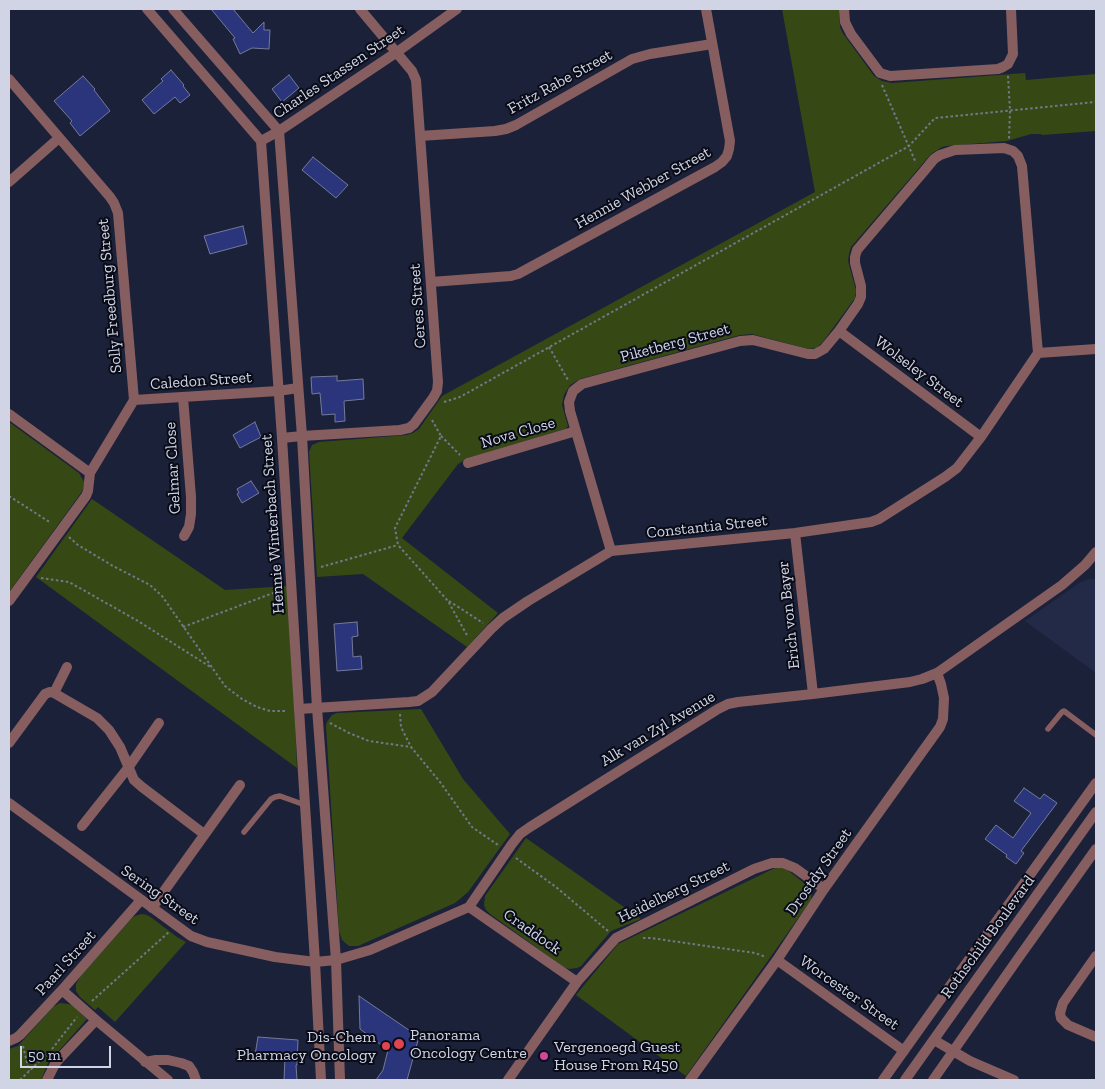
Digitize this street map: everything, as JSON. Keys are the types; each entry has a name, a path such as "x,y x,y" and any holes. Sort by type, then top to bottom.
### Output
{"street":[{"path":"147,9 260,141"},
{"path":"173,9 279,131"},
{"name":"Ceres Street","path":"282,438 409,428 414,424 437,391 438,382 416,80 412,71 360,9"},
{"name":"Charles Stassen Street","path":"260,141 279,131 397,52 457,9"},
{"name":"Hennie Webber Street","path":"431,282 518,274 707,172 722,162 727,156 730,141 706,9"},
{"path":"844,9 845,22 848,28 880,73 890,76 998,69 1008,64 1013,54 1011,9"},
{"name":"Fritz Rabe Street","path":"420,136 506,129 632,59 650,54 712,44"},
{"name":"Solly Freedburg Street","path":"9,79 110,197 118,213 134,400"},
{"name":"Hennie Winterbach Street","path":"279,131 302,436 317,708 336,960 340,1080"},
{"path":"9,182 60,138"},
{"name":"Hennie Winterbach Street","path":"260,141 282,438 304,805 316,962 321,1080"},
{"name":"Piketberg Street","path":"574,391 582,384 740,341 752,340 800,353 815,354 820,352 839,331 861,297 861,286 855,263 857,250 934,159 955,150 1004,148 1009,150"},
{"path":"1009,150 1018,156 1022,166 1038,354 1096,349"},
{"name":"Wolseley Street","path":"839,331 981,437"},
{"name":"Constantia Street","path":"299,709 418,701 432,692 503,618 611,551 795,533 862,524 879,519 957,468 981,437 1038,354"},
{"name":"Caledon Street","path":"9,601 86,496 90,473 134,400 278,391 298,388"},
{"path":"574,391 569,402 569,408 611,551"},
{"name":"Gelmar Close","path":"183,397 192,514 184,536"},
{"path":"9,414 90,473"},
{"name":"Nova Close","path":"468,463 576,431"},
{"name":"Erich von Bayer","path":"795,533 813,694"},
{"name":"Alk van Zyl Avenue","path":"469,906 520,834 718,708 738,702 922,679 937,672 1062,585 1096,553"},
{"path":"54,693 67,667"},
{"name":"Drostdy Street","path":"690,1080 777,960 824,889 940,727 944,698 937,672"},
{"path":"9,743 45,694 54,693 97,718 109,730 120,747 134,780 204,834"},
{"path":"82,826 128,768 160,723"},
{"path":"883,1080 1096,783"},
{"path":"152,908 240,785"},
{"name":"Sering Street","path":"9,803 191,936 207,942 276,957 316,962"},
{"name":"Rothschild Boulevard","path":"905,1080 1096,812"},
{"path":"933,1080 1096,849"},
{"name":"Heidelberg Street","path":"508,1080 576,982 616,938 772,863 783,863 795,868 824,889"},
{"name":"Paarl Street","path":"9,1041 20,1035 141,900"},
{"path":"316,962 336,960 370,950 469,906"},
{"name":"Craddock","path":"469,906 576,982"},
{"path":"1096,956 1063,1003 1060,1013 1068,1026 1096,1037"},
{"name":"Worcester Street","path":"777,960 904,1050"},
{"path":"62,990 168,1080"},
{"path":"47,1080 55,1064 96,1020"},
{"path":"934,1040 970,1061 1014,1080"},
{"path":"146,1062 168,1060 181,1063 189,1066 196,1080"}],"lane":[{"path":"1048,729 1064,711 1096,735"},
{"path":"244,832 271,799 275,797 280,796 304,805"}],"path":[{"path":"1008,64 1009,150"},
{"path":"880,73 880,82 921,174"},
{"path":"468,463 441,436 426,408 460,397 909,146 935,118 1096,102"},
{"path":"549,347 574,391"},
{"path":"441,436 395,528 398,546 448,601 474,648"},
{"path":"9,496 61,529 78,545 150,585 162,596 225,686 242,699 270,711 299,709"},
{"path":"27,576 69,582 213,669"},
{"path":"448,601 491,629"},
{"path":"398,703 401,727 411,747 440,782 472,827 556,887 616,938"},
{"path":"330,722 349,733 370,741 411,747"},
{"path":"20,1080 50,1052 83,1008 176,926"},
{"path":"642,938 755,953 777,960"},
{"path":"20,1035 29,1071"}],"shaded area":[{"path":"1089,579 1096,579 1096,673 1025,621 1079,583"}],"green space":[{"path":"782,9 839,9 842,32 874,76 882,81 892,83 1025,73 1026,80 1096,74 1096,131 1042,135 1031,134 1007,141 942,147 931,154 851,247 848,261 856,290 855,298 822,343 816,348 808,349 752,334 740,335 580,379 570,385 564,395 562,405 568,426 565,429 468,458 458,464 402,538 498,613 467,647 363,574 317,577 309,452 312,445 319,442 413,433 419,429 442,396 815,192"},
{"path":"9,422 79,473 84,482 81,493 9,592"},
{"path":"92,499 225,590 289,586 297,768 36,577"},
{"path":"421,709 463,779 510,834 468,892 455,903 358,946 349,946 342,940 339,931 327,722 332,715 337,713"},
{"path":"526,838 641,919 611,931 581,966 565,968 490,914 484,905 485,896"},
{"path":"777,867 785,868 809,887 812,892 811,900 686,1076 576,995 618,944"},
{"path":"142,914 152,918 186,942 115,1022 98,1007 95,1010 80,997 76,991 76,984 132,918"},
{"path":"60,1003 72,1005 87,1019 48,1063 41,1080 9,1080 9,1049 18,1046 53,1007"}],"building":[{"path":"211,9 233,9 253,33 264,22 264,30 270,30 269,49 252,48 240,54 233,39 235,38"},
{"path":"171,70 190,95 180,103 175,97 154,114 142,100 163,81 161,79"},
{"path":"289,75 299,88 282,102 272,89"},
{"path":"83,76 95,89 110,111 80,136 70,123 72,121 54,101"},
{"path":"313,157 348,185 336,198 302,170"},
{"path":"243,226 247,244 210,254 204,236"},
{"path":"337,376 337,381 363,379 364,399 344,401 345,421 335,422 335,414 322,415 320,393 312,394 311,377"},
{"path":"255,422 261,437 240,448 233,435"},
{"path":"251,481 259,493 242,503 237,494 239,493 237,489"},
{"path":"357,622 358,636 352,637 353,657 361,656 362,669 337,671 334,624"},
{"path":"1024,788 1040,799 1044,794 1057,803 1021,851 1024,853 1016,864 985,839 996,825 1013,838 1031,813 1014,801"},
{"name":"Panorama Oncology Centre","path":"359,996 419,1037 407,1080 376,1080 383,1070 388,1050 360,1029"},
{"path":"258,1037 298,1040 297,1080 284,1080 285,1057 255,1055"}],"place":[{"name":"Panorama Oncology Centre","path":"399,1044"},
{"name":"Dis-Chem Pharmacy Oncology","path":"386,1046"},
{"name":"Vergenoegd Guest House From R450","path":"544,1056"}]}
